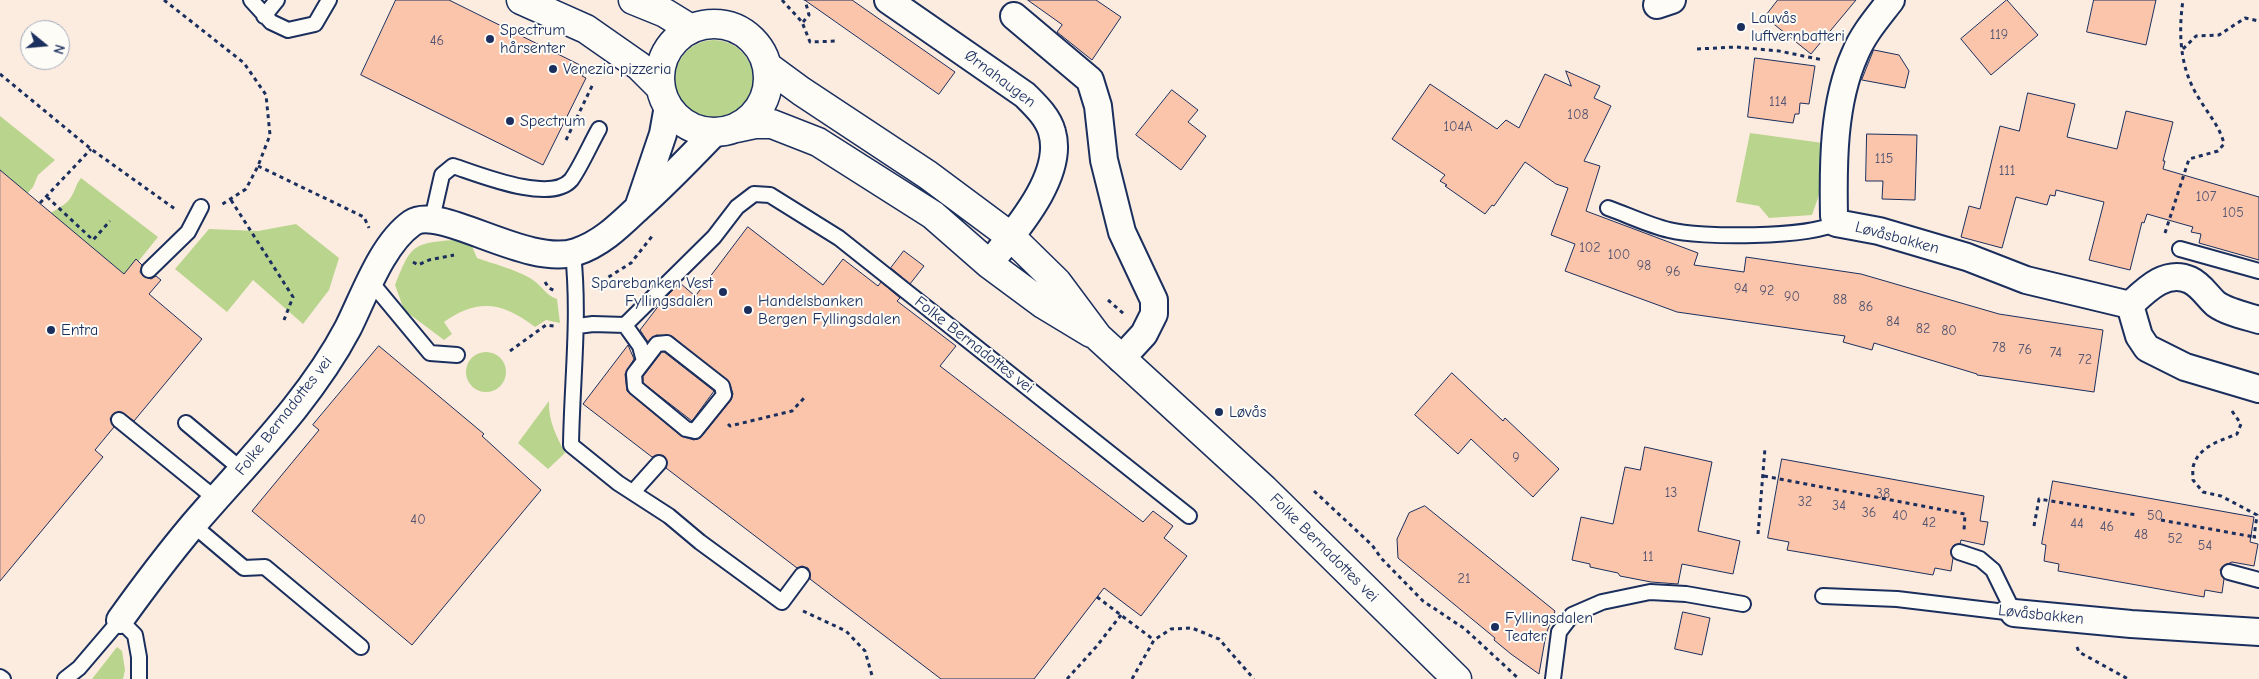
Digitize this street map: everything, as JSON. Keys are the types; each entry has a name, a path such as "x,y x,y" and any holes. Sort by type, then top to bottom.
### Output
{"main road":[{"path":"521,0 586,29 639,66 664,97 676,117 687,126 700,131 725,131 747,122 763,103 769,80 763,53 744,33 718,24 704,25 692,29 677,39 666,54 660,76 664,97"},
{"path":"633,0 665,13 692,29"},
{"name":"Folke Bernadottes vei","path":"767,66 928,176 1010,236 1057,282 1098,337 1120,359 1191,420 1264,489 1457,679"},
{"name":"Folke Bernadottes vei","path":"725,131 755,124 772,124 818,142 933,214 989,264 1043,304 1098,337"}],"street":[{"name":"Ørnahaugen","path":"888,0 1024,95 1040,110 1052,132 1053,155 1050,172 1032,206 989,264"},
{"name":"Løvåsbakken","path":"1891,0 1873,22 1855,53 1848,72 1840,106 1833,171 1834,216 1836,223 1879,231 1966,257 2026,280 2130,305"},
{"path":"1014,16 1090,80 1098,106 1104,160 1122,232 1154,300 1154,314 1144,334 1120,359"},
{"path":"638,208 663,134 664,97"},
{"path":"432,219 514,248 545,255 573,253 602,240 725,131"},
{"name":"Folke Bernadottes vei","path":"120,620 157,569 291,412 332,355 390,246 413,222 432,219"},
{"path":"2259,320 2217,305 2190,280 2176,277 2163,279 2145,290 2130,305 2139,336 2147,348 2185,367 2259,389"},
{"name":"Løvåsbakken","path":"2014,613 2131,624 2259,632"}],"lane":[{"path":"251,0 264,16 288,30 315,24 329,0"},
{"path":"264,16 278,0"},
{"path":"432,219 442,175 453,166 518,187 550,190 570,181 599,129"},
{"name":"Folke Bernadottes vei","path":"625,325 707,244 737,207 754,194 770,194 838,238 1189,516"},
{"path":"149,270 188,232 201,207"},
{"name":"Løvåsbakken","path":"1608,208 1669,230 1708,235 1795,234 1826,228 1836,223"},
{"path":"2180,249 2259,271"},
{"path":"573,253 578,326 572,392 571,445 618,483 669,516 700,542 782,602 802,574"},
{"path":"371,282 430,353 457,355"},
{"path":"578,326 593,324 625,325 640,346 644,361"},
{"path":"657,344 667,344 722,386 724,395 695,430 686,429 635,387 634,374 644,361 657,344"},
{"path":"120,420 216,500"},
{"path":"186,423 242,470"},
{"path":"633,492 659,463"},
{"path":"193,526 244,568 265,567 361,647"},
{"path":"1959,552 1980,559 1993,570 2014,613"},
{"path":"2230,572 2259,580"},
{"path":"1553,679 1559,632 1572,615 1602,602 1650,592 1686,594 1743,604"},
{"name":"Løvåsbakken","path":"1823,596 1897,599 2014,613"},
{"path":"120,620 135,635 139,657 139,679"},
{"name":"Folke Bernadottes vei","path":"65,679 79,668 120,620"}],"path":[{"path":"0,74 91,149 174,210 221,205 246,188 258,166 270,135 266,96 244,63 164,0"},
{"path":"782,0 802,22 810,42 838,41"},
{"path":"802,22 809,15 805,0"},
{"path":"2165,235 2189,159 2218,151 2224,144 2221,131 2186,75 2182,50 2181,16 2183,0"},
{"path":"2182,50 2196,36 2219,35 2245,18 2259,21"},
{"path":"1698,49 1736,47 1779,51 1819,58 1848,72"},
{"path":"563,146 593,84"},
{"path":"40,203 91,149"},
{"path":"258,166 364,217 370,232 390,246"},
{"path":"47,197 93,240 110,221"},
{"path":"231,200 293,297 284,320"},
{"path":"510,351 546,326"},
{"path":"2219,378 2225,400 2242,424 2237,434 2217,441 2201,453 2194,464 2193,480 2203,492 2221,496 2257,515 2254,537"},
{"path":"711,410 730,426 792,412 804,398"},
{"path":"1758,534 1765,448"},
{"path":"1764,476 1965,514"},
{"path":"1314,491 1372,546 1423,602 1465,629 1519,679"},
{"path":"2034,526 2039,499 2137,515"},
{"path":"2161,520 2259,537"},
{"path":"1097,597 1154,640"},
{"path":"782,602 846,631 865,651 873,679"},
{"path":"1067,679 1096,647 1121,615"},
{"path":"1132,679 1154,640 1171,630 1192,628 1218,639 1254,679"},
{"path":"2074,640 2079,652 2128,679"}],"green space":[{"path":"714,40 729,43 746,57 750,64 753,79 750,94 736,111 729,115 714,118 699,115 682,101 678,94 675,79 678,64 692,47 699,43"},
{"path":"0,116 55,160 38,175 33,187 25,196 0,176"},
{"path":"1750,133 1830,144 1819,195 1812,215 1769,218 1759,206 1736,202"},
{"path":"81,178 158,237 125,278 48,215 69,200"},
{"path":"296,224 339,258 329,290 303,324 253,280 227,312 175,269 209,229 258,231"},
{"path":"455,240 471,244 477,258 534,280 549,295 557,299 560,323 546,320 535,327 512,312 490,306 479,306 456,314 444,322 452,334 444,340 404,310 395,285 409,254 421,245"},
{"path":"482,352 490,352 497,355 503,361 506,372 503,383 497,389 490,392 482,392 475,389 469,383 466,376 466,368 469,361 475,355"},
{"path":"549,401 556,435 565,453 548,469 518,443"},
{"path":"117,647 122,651 125,670 123,679 92,679"}],"building":[{"name":"Spectrum","path":"396,0 449,0 586,68 582,76 586,78 543,165 361,75"},
{"path":"805,0 852,0 955,72 939,94"},
{"path":"1028,0 1096,0 1121,17 1092,60 1057,32 1062,25"},
{"path":"1778,0 1856,0 1811,54 1765,17"},
{"path":"2007,0 2038,35 1991,75 1961,39"},
{"path":"2094,0 2156,0 2146,45 2087,32"},
{"path":"1874,50 1899,55 1909,71 1905,88 1862,80"},
{"path":"1755,58 1815,66 1809,104 1800,103 1799,114 1795,114 1793,123 1748,117"},
{"path":"1566,71 1600,86 1594,98 1611,106 1584,161 1600,166 1586,211 1698,253 1694,265 1744,272 1746,257 1861,274 1999,314 2103,330 2094,392 1977,375 1874,343 1872,350 1843,342 1845,336 1677,312 1565,271 1575,244 1551,235 1568,188 1556,184 1525,162 1494,206 1492,205 1485,214 1445,186 1447,185 1440,181 1445,175 1392,139 1430,84 1497,129 1506,120 1519,128 1545,74 1571,86"},
{"path":"1172,90 1198,110 1188,122 1206,136 1181,170 1136,135"},
{"path":"2028,93 2075,104 2067,137 2117,149 2126,111 2173,122 2163,161 2165,161 2163,169 2259,197 2259,260 2199,243 2201,234 2191,232 2193,227 2147,214 2144,223 2142,222 2130,270 2089,260 2104,202 2056,190 2055,196 2050,195 2047,205 2016,197 2002,248 1961,237 1969,206 1980,209 2000,126 2019,131"},
{"path":"1867,134 1917,135 1915,200 1882,199 1883,181 1866,181"},
{"path":"0,170 124,274 136,259 142,265 140,272 143,276 151,279 156,276 161,280 149,294 202,339 134,421 121,412 113,414 110,419 114,427 95,450 103,457 0,581"},
{"path":"748,227 823,285 843,259 878,286 881,282 900,298 897,301 956,346 940,366 1143,522 1153,511 1173,526 1164,538 1187,556 1141,616 1104,588 1034,679 941,679 810,579 808,568 802,566 797,568 666,468 667,461 664,456 657,455 652,457 583,404 628,345 634,359 625,374 627,391 681,436 694,440 702,436 731,400 733,394 730,384 672,336 656,335 648,342 640,330 663,300 680,283 695,296"},
{"path":"904,251 924,266 910,284 891,268"},
{"path":"379,346 484,434 482,436 541,490 412,645 252,511 319,430 313,425"},
{"path":"662,352 714,391 692,421 643,383 643,377"},
{"path":"1452,373 1503,421 1505,418 1559,469 1533,497 1471,439 1458,454 1415,415"},
{"path":"1645,447 1712,462 1698,531 1740,541 1733,574 1682,564 1678,584 1651,582 1620,576 1618,573 1590,567 1590,564 1572,560 1581,517 1613,524 1625,467 1640,470"},
{"path":"1782,459 1984,496 1980,521 1988,522 1984,545 1961,540 1960,544 1954,545 1951,550 1953,558 1951,571 1935,568 1933,575 1787,550 1789,542 1768,538"},
{"path":"2053,481 2254,517 2250,542 2258,544 2254,566 2232,562 2223,566 2220,570 2224,579 2222,593 2205,590 2204,597 2058,571 2059,564 2044,561 2046,545 2042,544"},
{"path":"1425,506 1555,611 1546,634 1539,674 1511,654 1494,640 1495,638 1398,558 1397,539 1409,513"},
{"path":"1683,612 1710,618 1702,655 1675,649"}],"place":[{"name":"Lauvås luftvernbatteri","path":"1741,27"},
{"name":"Spectrum hårsenter","path":"490,39"},
{"name":"Venezia pizzeria","path":"553,69"},
{"name":"Spectrum","path":"510,121"},
{"name":"Sparebanken Vest Fyllingsdalen","path":"723,292"},
{"name":"Handelsbanken Bergen Fyllingsdalen","path":"748,310"},
{"name":"Entra","path":"51,330"},
{"name":"Løvås","path":"1219,412"},
{"name":"Fyllingsdalen Teater","path":"1495,627"}]}
